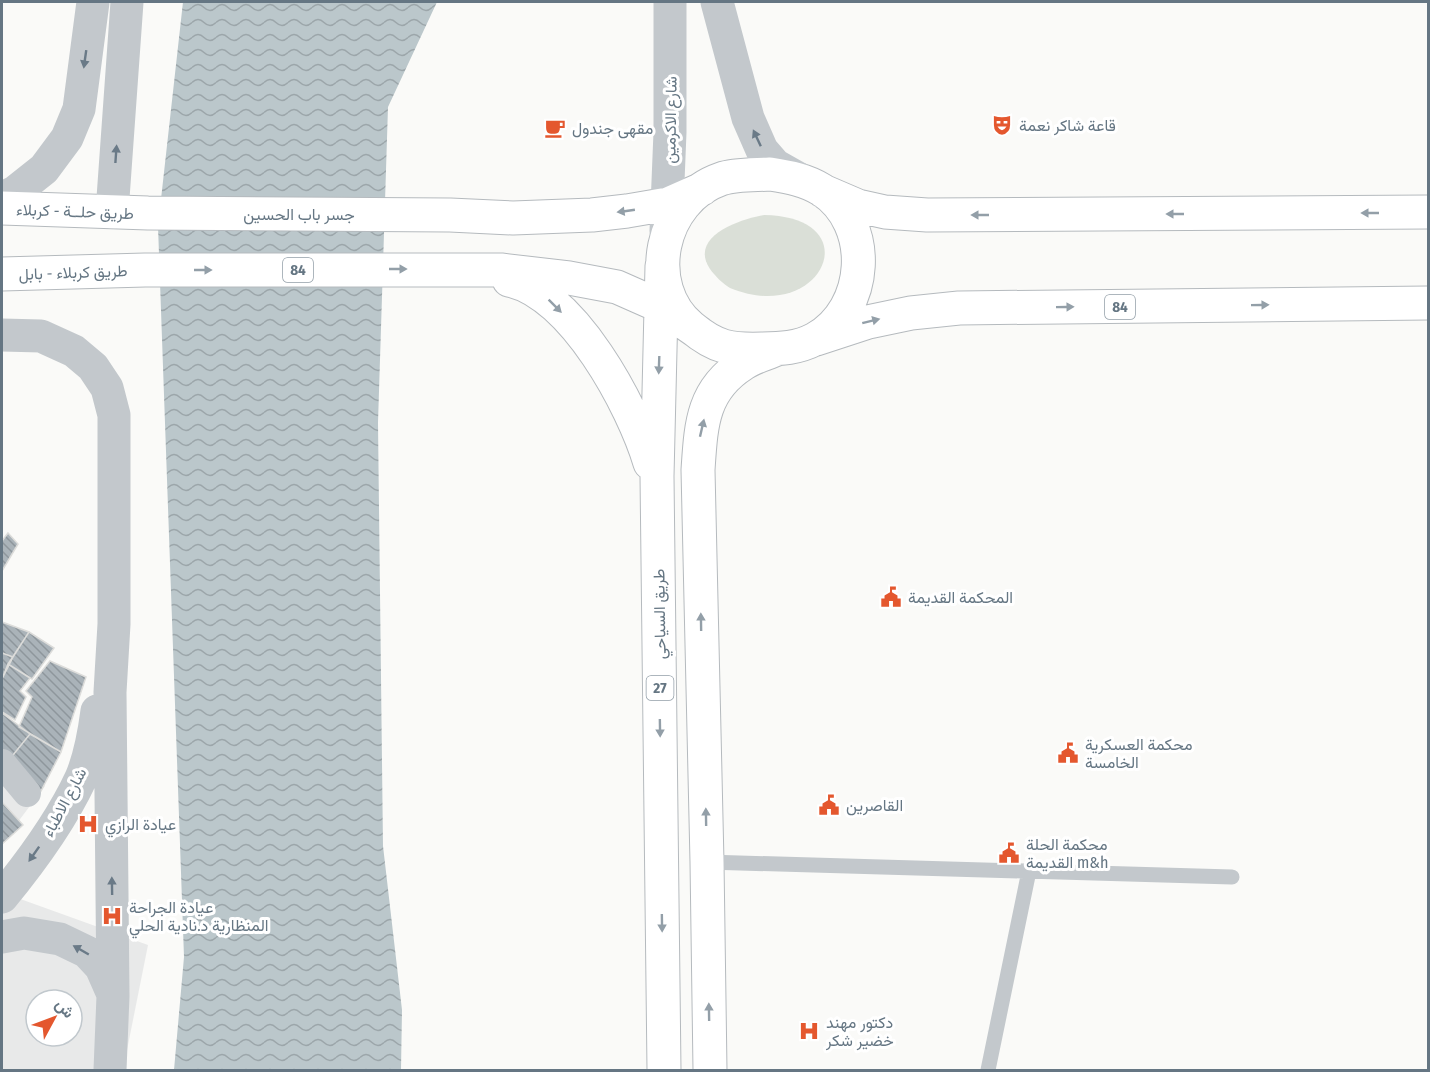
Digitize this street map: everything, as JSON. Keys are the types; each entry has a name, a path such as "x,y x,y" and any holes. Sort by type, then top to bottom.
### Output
{"main road":[{"path":"663,252 677,213 702,189 721,179 770,174 811,184 858,206 885,212 927,215 1428,212"},
{"name":"84","path":"811,184 843,211 856,236 860,264 854,294 839,320 816,339"},
{"name":"جسر باب الحسين","path":"148,213 450,215 513,218 592,215 668,204 702,189"},
{"name":"طريق حلــة - كربلاء","path":"2,208 148,213"},
{"name":"84","path":"663,252 668,296 684,321 708,340 736,350 788,349 868,322 910,313 959,308 1428,303"},
{"name":"طريق السياحي","path":"663,252 657,505 664,1071"},
{"name":"طريق كربلاء - بابل","path":"2,274 145,270 458,270"},
{"path":"458,270 516,281 549,299 580,331 617,387 641,433 650,462 657,505"},
{"name":"84","path":"458,270 501,270 617,287 660,306 699,333"},
{"path":"710,1071 698,470 701,431 712,393 726,376 744,362 777,349"}],"street":[{"path":"2,198 15,192 44,169 67,138 78,109 93,2"},
{"path":"112,212 127,2"},
{"name":"شارع الاكرمين","path":"663,252 668,204 670,2"},
{"path":"717,2 748,118 762,150 776,165 811,184"},
{"path":"2,335 41,336 74,351 93,367 107,388 114,415 114,624 110,692 113,996 110,1071"},
{"name":"شارع الاطباء","path":"2,897 51,830 81,778 93,739 114,624"},
{"path":"2,763 27,793"},
{"path":"2,937 24,933 60,939 87,952 101,967 113,996"}],"lane":[{"path":"707,862 1232,877"},
{"path":"988,1071 1029,871"}],"shaded area":[{"path":"764,215 797,220 817,233 825,249 822,266 809,282 789,293 762,296 730,288 712,272 705,257 706,247 711,238 720,231 743,220"},
{"path":"2,747 45,786 2,843"},
{"path":"12,896 148,945 123,1070 2,1070 2,911"}],"water":[{"path":"183,2 437,2 388,107 378,423 383,846 402,1010 401,1070 174,1070 184,957 158,226"}],"building":[{"path":"8,533 18,544 2,571 2,541"},
{"path":"2,622 29,632 13,657 2,653"},
{"path":"29,632 54,648 32,679 8,664"},
{"path":"2,653 13,657 2,679"},
{"path":"50,661 86,677 61,752 19,727 32,697 26,691"},
{"path":"8,664 30,678 20,691 26,697 15,720 2,712 2,679"},
{"path":"2,713 30,734 9,760 2,753"},
{"path":"30,734 61,752 41,791 9,760"},
{"path":"2,802 23,825 2,844"}],"place":[{"name":"قاعة شاكر نعمة","path":"1002,125"},
{"name":"مقهى جندول","path":"555,128"},
{"name":"المحكمة القديمة","path":"891,597"},
{"name":"محكمة العسكرية الخامسة","path":"1068,753"},
{"name":"القاصرين","path":"829,805"},
{"name":"عيادة الرازي","path":"88,824"},
{"name":"محكمة الحلة القديمة m&h","path":"1009,853"},
{"name":"عيادة الجراحة المنظارية د.نادية الحلي","path":"112,916"},
{"name":"دكتور مهند خضير شكر","path":"809,1031"}]}
